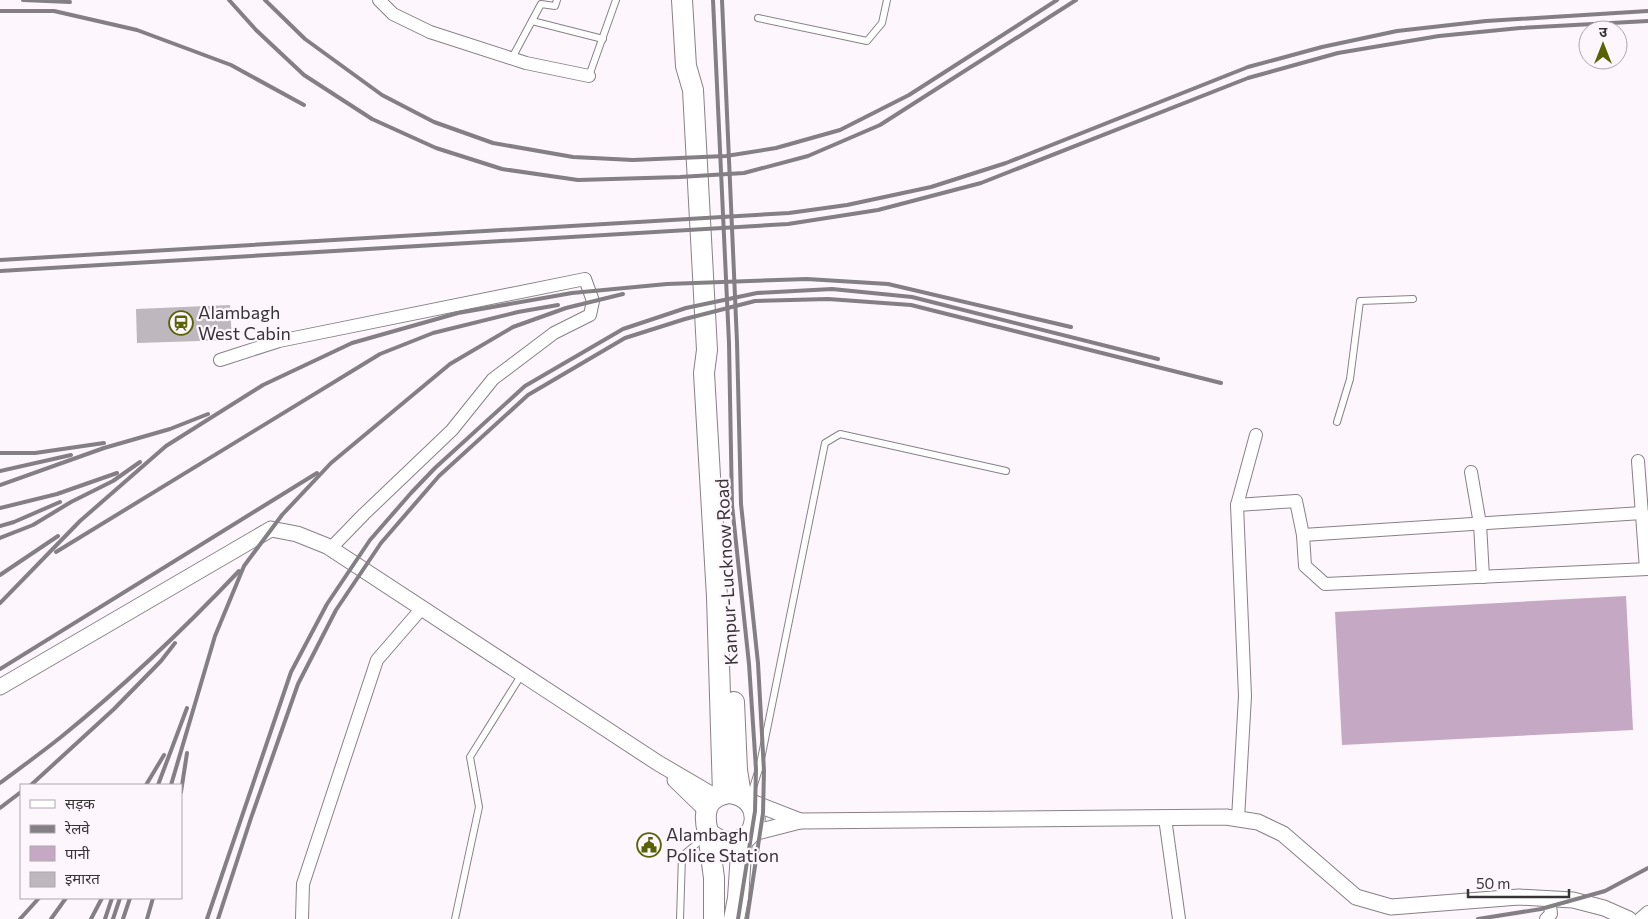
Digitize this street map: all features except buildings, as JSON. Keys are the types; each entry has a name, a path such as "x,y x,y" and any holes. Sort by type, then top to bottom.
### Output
{"main road":[{"path":"682,0 686,66 693,90"},
{"path":"693,90 699,68 696,0"},
{"name":"Kanpur-Lucknow Road","path":"693,90 708,350 716,374 737,770 727,799 705,821 714,878 714,919"},
{"name":"Kanpur-Lucknow Road","path":"727,799 755,814 755,821 745,837 734,919"},
{"path":"708,833 724,842 745,837"}],"street":[{"path":"379,0 393,14 430,32 512,58 590,76"},
{"path":"220,360 279,341 585,279 593,301 590,315 554,333 493,379 452,430 331,548"},
{"path":"1238,819 1245,696 1237,505 1256,435"},
{"path":"1237,505 1296,501 1303,535 1305,566 1325,584 1647,569 1638,461"},
{"path":"1471,472 1480,524 1483,577"},
{"path":"1303,535 1642,513"},
{"path":"0,687 270,529 297,534 331,548 658,763 727,799 800,821"},
{"path":"302,919 303,884 377,660 422,608"},
{"path":"745,837 800,821 1226,817 1258,822 1283,834 1356,897 1391,907 1519,897 1549,898 1573,900 1604,908 1630,919"},
{"path":"1165,818 1179,919"},
{"path":"1546,919 1552,914 1549,898"},
{"path":"1640,919 1648,912"}],"lane":[{"path":"549,0 556,3"},
{"path":"590,76 616,0"},
{"path":"758,18 867,41 882,23 887,0"},
{"path":"512,58 541,4 556,3"},
{"path":"532,21 603,39"},
{"path":"1337,422 1350,380 1360,301 1413,299"},
{"path":"727,799 759,769 825,443 840,434 1006,471"},
{"path":"454,919 479,807 470,757 522,673"},
{"path":"680,919 682,856 708,833"}],"water":[{"path":"1626,596 1633,730 1342,745 1335,612"}],"railway":[{"path":"23,0 70,2"},
{"path":"229,0 256,30 304,75 372,119 436,148 502,169 578,180 744,173 808,156 880,125 1076,0"},
{"path":"265,0 305,39 382,95 434,122 493,143 573,157 633,160 726,156 776,148 840,130 909,95 1057,0"},
{"path":"713,0 729,343 732,505 749,664 756,769 755,811 738,919"},
{"path":"722,0 737,342 741,504 758,663 764,771 763,813 747,919"},
{"path":"0,11 54,11 137,30 231,65 304,105"},
{"path":"0,260 789,213 847,205 931,187 1006,163 1248,67 1322,47 1397,31 1486,21 1648,11"},
{"path":"0,271 788,224 878,210 981,183 1248,78 1338,53 1439,36 1520,28 1648,21"},
{"path":"0,603 80,521 166,446 263,385 352,343 458,313 572,293 667,284 807,279 888,284 1071,327"},
{"path":"207,919 291,672 327,604 370,540 411,493 435,468 525,386 623,329 686,308 757,293 832,289 912,297 1158,359"},
{"path":"171,784 215,636 244,566 282,515 331,463 450,364 513,327 566,308 623,294"},
{"path":"218,919 298,684 336,610 381,543 439,476 528,395 625,338 685,319 755,301 828,299 911,305 1221,383"},
{"path":"56,552 380,354 433,333 518,312 558,305"},
{"path":"0,485 104,448 170,429 208,414"},
{"path":"0,453 35,453 104,443"},
{"path":"0,471 71,455"},
{"path":"0,538 33,525 71,502 113,481 140,462"},
{"path":"0,508 57,494 117,473"},
{"path":"0,669 317,473"},
{"path":"0,526 60,502"},
{"path":"0,575 58,536"},
{"path":"0,783 61,737 108,698 175,636 239,571"},
{"path":"32,784 114,709 161,661 175,643"},
{"path":"158,784 187,708"},
{"path":"182,786 187,753"},
{"path":"147,784 164,755"},
{"path":"0,808 20,793"},
{"path":"1478,919 1541,909 1605,891 1648,868"},
{"path":"20,919 38,899"},
{"path":"51,919 65,899"},
{"path":"91,919 101,899"},
{"path":"105,919 112,899"},
{"path":"113,919 120,899"},
{"path":"123,919 130,899"},
{"path":"147,919 153,899"}],"place":[{"name":"Alambagh West Cabin","path":"181,323"},
{"name":"Alambagh Police Station","path":"649,845"}]}
